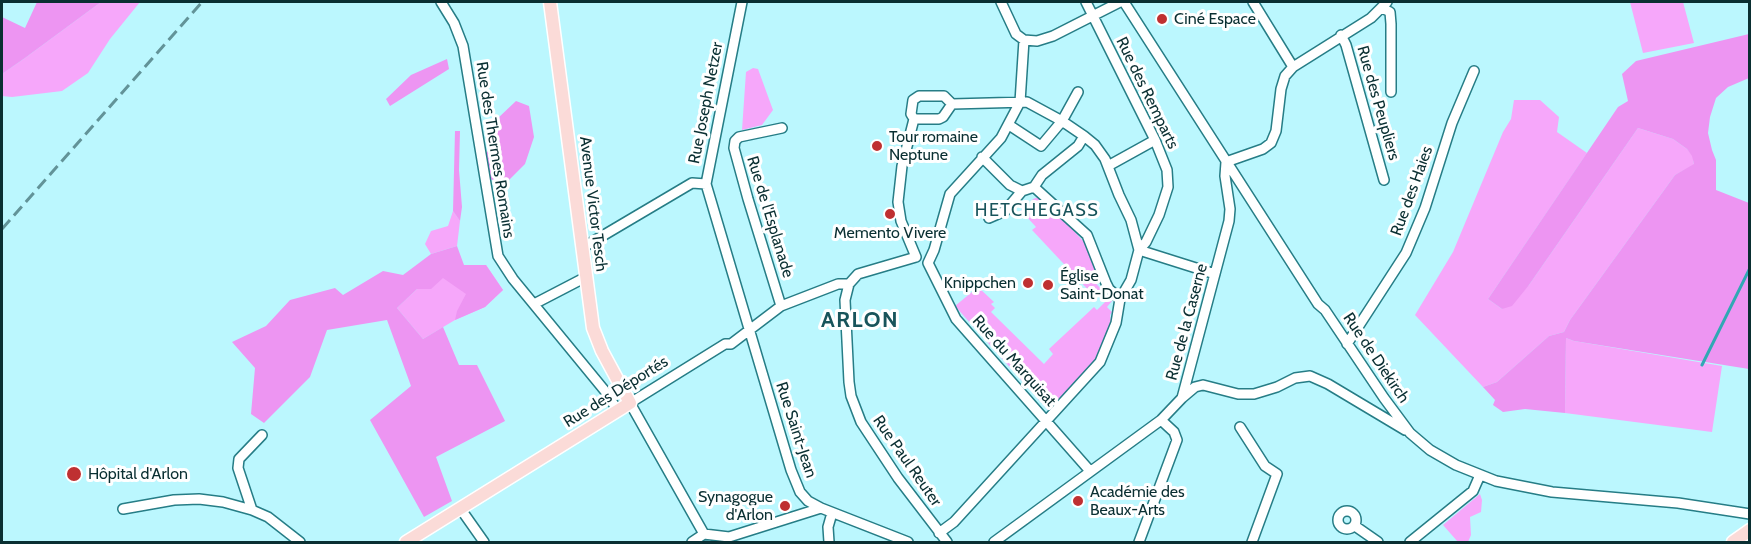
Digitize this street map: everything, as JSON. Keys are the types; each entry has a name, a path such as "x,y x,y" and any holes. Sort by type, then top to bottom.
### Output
{"main road":[{"name":"Avenue Victor Tesch","path":"550,2 593,328 602,351 630,403"},
{"name":"Rue des Déportés","path":"406,543 630,403"},
{"path":"1733,543 1749,530"}],"street":[{"name":"Rue des Thermes Romains","path":"441,2 458,31 463,46 498,256 605,391 618,411"},
{"name":"Rue Joseph Netzer","path":"742,2 706,184 750,330"},
{"path":"1001,2 1016,34 1024,40 1037,41 1053,36 1122,2"},
{"name":"Rue des Remparts","path":"1086,2 1155,140 1167,170 1168,187 1159,215 1146,242 1139,250"},
{"name":"Rue de Diekirch","path":"1122,2 1226,162 1249,193 1318,304 1325,310 1410,433 1430,450 1456,465 1497,481 1552,492 1678,503 1749,514"},
{"path":"1253,2 1293,67"},
{"path":"1226,162 1263,149 1271,143 1276,131 1281,89 1285,76 1293,67 1371,18 1385,5 1390,12 1391,24 1392,92"},
{"name":"Rue des Peupliers","path":"1341,35 1346,45 1384,180"},
{"path":"939,533 954,522 1100,362 1116,323 1120,299 1131,280 1139,250 1131,220 1105,159 1095,145 1084,136 1028,102 1020,102 952,104 944,96 919,96 913,100 911,114 914,119 902,166 898,202 901,221 916,257 928,263 950,194 1010,125 1020,102 1024,40"},
{"name":"Rue des Haies","path":"1347,344 1406,253 1425,208 1452,123 1474,71"},
{"path":"1010,125 1041,146 1062,121 1078,92"},
{"path":"914,119 939,119 944,117 952,104"},
{"name":"Rue de l'Esplanade","path":"781,306 734,148 735,141 739,137 782,128"},
{"path":"989,218 1005,211 1022,191 1034,187 1042,175 1078,146 1084,136"},
{"path":"1108,166 1155,140"},
{"path":"982,157 1010,185 1022,191"},
{"name":"Rue de la Caserne","path":"994,543 1161,420 1182,398 1229,221 1226,162"},
{"path":"582,248 692,183 706,184"},
{"path":"1034,187 1087,235 1106,283 1120,299"},
{"path":"1139,250 1215,274"},
{"name":"Rue des Déportés","path":"630,403 725,344 731,344 781,306 837,284 849,284 858,274 916,257"},
{"name":"Rue du Marquisat","path":"928,263 956,319 1090,471"},
{"path":"534,304 586,277"},
{"name":"Rue Paul Reuter","path":"849,284 845,300 849,382 857,415 898,478 947,543"},
{"path":"725,344 740,333 744,326 745,314"},
{"name":"Rue Saint-Jean","path":"750,330 791,470 800,492 808,501 821,508 908,543"},
{"path":"1182,398 1195,387 1203,386 1238,394 1254,394 1277,387 1295,378 1310,376 1328,384 1410,433"},
{"path":"605,391 614,390 618,383"},
{"path":"1371,410 1384,398"},
{"path":"630,403 704,534"},
{"path":"1139,543 1177,440 1174,432 1161,420"},
{"path":"1240,427 1265,466 1277,474 1252,543"},
{"path":"252,510 238,468 239,459 262,435"},
{"path":"1410,543 1473,491 1480,475"},
{"path":"123,509 158,502 199,499 223,502 268,517 300,543"},
{"path":"459,508 484,543"},
{"path":"692,543 704,534 729,537 821,508"},
{"path":"829,543 828,527 832,513"},
{"path":"1355,526 1378,543"}],"shaded area":[{"path":"37,2 101,2 2,74 2,17 25,28"},
{"path":"101,2 140,2 110,39 88,73 62,91 12,97 2,96 2,74"},
{"path":"1630,2 1683,2 1694,43 1643,53"},
{"path":"1749,34 1749,78 1728,87 1716,98 1708,133 1716,160 1716,190 1749,203 1749,369 1566,338 1565,413 1525,409 1503,412 1493,405 1495,400 1483,387 1497,382 1549,336 1564,332 1570,320 1675,175 1694,164 1687,149 1673,139 1638,128 1512,306 1502,309 1488,299 1618,107 1628,101 1622,74 1636,61"},
{"path":"447,59 449,69 390,106 386,99 411,75"},
{"path":"753,68 758,69 773,110 762,125 742,130 746,72"},
{"path":"1514,100 1540,100 1559,117 1557,132 1587,153 1488,299 1502,309 1529,285 1638,128 1673,139 1693,156 1694,165 1675,175 1570,320 1564,332 1549,336 1497,382 1483,387 1415,315 1453,252 1503,132 1511,119"},
{"path":"516,101 529,106 534,137 525,164 509,180 494,181 488,177 484,154 496,144 497,119"},
{"path":"455,131 460,131 459,170 462,207 460,221 453,211"},
{"path":"1038,197 1047,202 1085,243 1096,272 1092,279 1112,301 1107,307 1112,312 1111,322 1097,359 1054,408 1048,410 955,306 978,287 994,302 991,304 995,308 991,312 1044,364 1053,354 1049,349 1094,307 1097,310 1106,301 1095,290 1092,294 1032,230 1036,227 1025,215 1021,218 1017,214 1022,210 1027,210 1033,199"},
{"path":"453,211 460,221 457,246 431,254 425,244 431,231 448,226"},
{"path":"457,246 464,265 486,265 503,290 485,307 455,320 466,294 443,278 431,289 417,289 397,308 423,339 443,327 459,365 477,365 505,421 436,457 452,501 424,517 370,420 411,386 387,320 327,330 310,377 264,423 251,414 255,368 232,342 266,326 290,300 335,288 343,295 383,271 403,275 431,254"},
{"path":"486,265 503,290 485,307 455,320 423,339 397,308 417,289 442,271"},
{"path":"1566,338 1722,366 1712,432 1565,413"},
{"path":"1480,494 1481,512 1470,517 1471,535 1468,542 1458,542 1443,525"}],"waterway":[{"path":"1702,365 1750,268"}],"railway":[{"path":"2,229 202,2"}],"place":[{"name":"Ciné Espace","path":"1162,19"},
{"name":"Tour romaine Neptune","path":"877,146"},
{"name":"Memento Vivere","path":"890,214"},
{"name":"Knippchen","path":"1028,283"},
{"name":"Église Saint-Donat","path":"1048,285"},
{"name":"Hôpital d'Arlon","path":"74,474"},
{"name":"Académie des Beaux-Arts","path":"1078,501"},
{"name":"Synagogue d'Arlon","path":"785,506"}],"district":[{"name":"HETCHEGASS","path":"1037,211"},
{"name":"ARLON","path":"860,321"}]}
